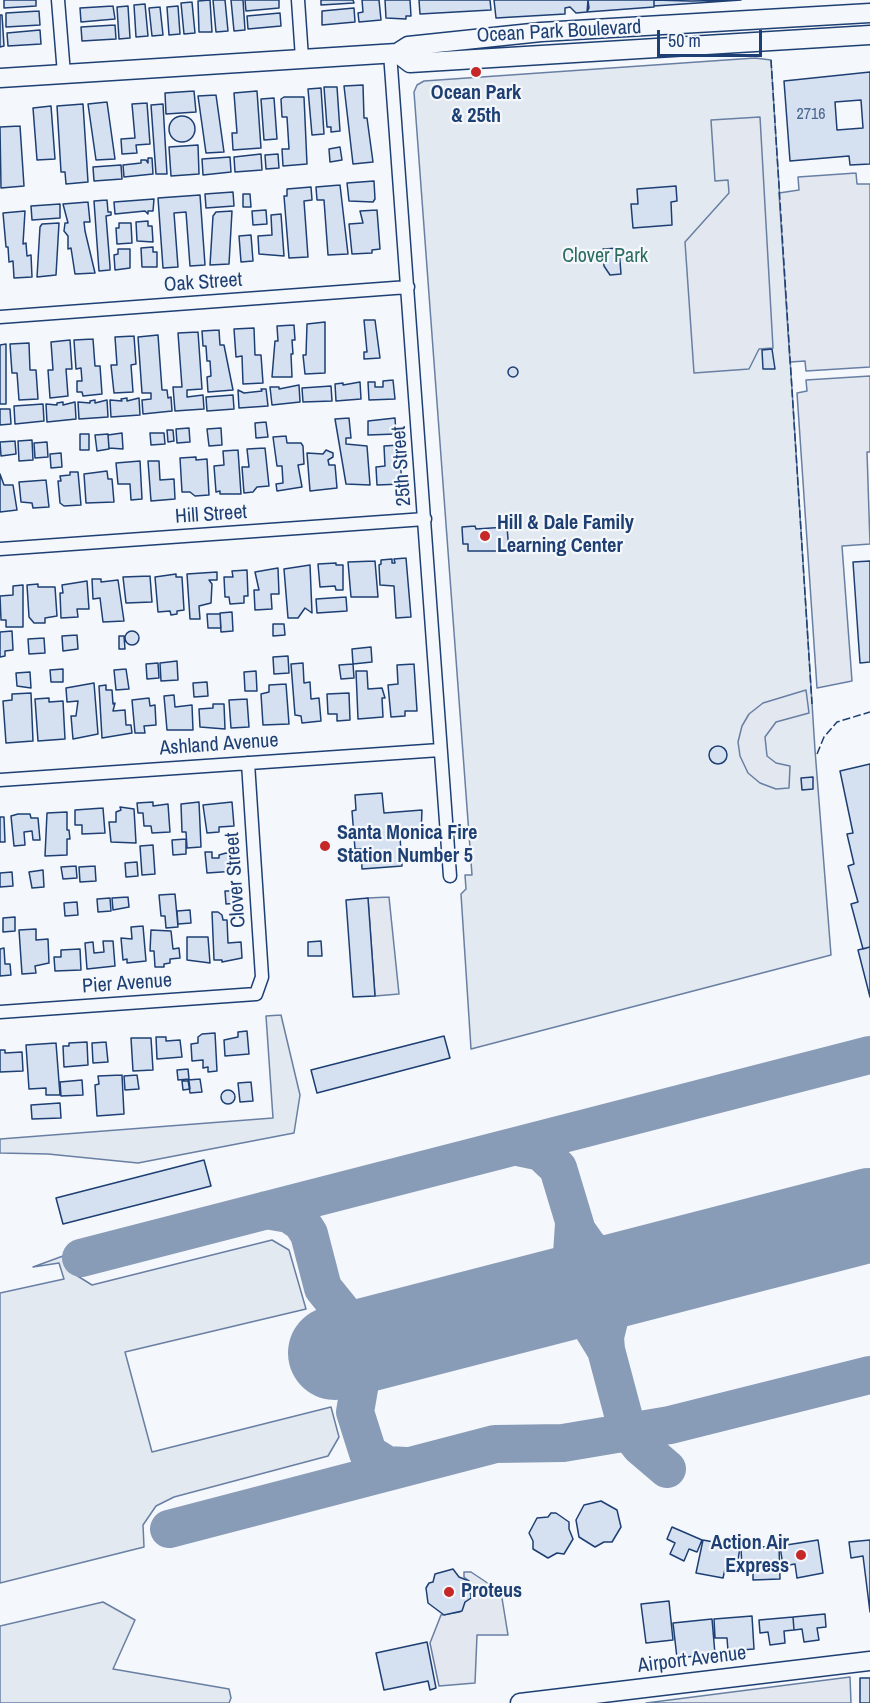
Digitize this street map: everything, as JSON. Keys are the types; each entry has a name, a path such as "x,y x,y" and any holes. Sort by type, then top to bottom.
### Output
{"street":[{"path":"58,0 64,74"},
{"path":"298,0 302,58"},
{"name":"Ocean Park Boulevard","path":"0,78 394,53 408,46 541,32 870,13"},
{"name":"Ocean Park Boulevard","path":"394,53 410,63 870,35"},
{"name":"25th Street","path":"394,53 408,287 450,876"},
{"name":"Oak Street","path":"0,317 408,287"},
{"name":"Hill Street","path":"0,549 425,519"},
{"name":"Ashland Avenue","path":"0,780 440,750"},
{"name":"Clover Street","path":"248,763 262,978 256,994"},
{"name":"Pier Avenue","path":"0,1012 256,994"},
{"name":"Airport Avenue","path":"520,1703 870,1661"}],"green space":[{"name":"Clover Park","path":"755,58 771,60 815,750 831,955 471,1049 461,894 466,889 465,875 472,875 414,92 417,85 424,81"},
{"path":"281,1015 300,1095 294,1133 138,1163 48,1154 0,1153 0,1139 273,1118 266,1016"},
{"path":"272,1240 289,1250 306,1309 125,1352 152,1452 331,1407 339,1437 328,1456 174,1497 156,1506 143,1525 144,1547 0,1583 0,1293 64,1279 59,1263 33,1267 63,1256 68,1270 92,1285"},
{"path":"103,1602 135,1620 113,1669 229,1689 231,1698 229,1703 0,1703 0,1626"}],"shaded area":[{"path":"760,117 773,348 759,349 749,369 694,373 685,242 729,193 728,180 715,181 711,120"},
{"path":"856,173 857,184 870,184 870,367 806,371 805,361 790,362 779,193 799,190 798,177"},
{"path":"870,376 870,452 867,452 870,544 842,546 852,681 817,688 797,393 807,391 806,380"},
{"path":"806,690 809,713 776,722 765,737 767,756 776,763 790,766 789,788 776,789 760,783 748,773 740,756 738,742 742,726 749,714 763,703"},
{"path":"389,897 399,994 375,996 368,898"},
{"path":"464,1572 471,1572 501,1592 508,1635 477,1635 475,1683 439,1686 430,1643 441,1615 460,1612 465,1602 471,1598 469,1581 464,1577"},
{"path":"850,1677 851,1703 646,1703"}],"building":[{"path":"4,0 36,0 36,6 4,8"},
{"path":"210,0 212,32 199,32 198,1"},
{"path":"213,0 225,0 228,31 216,32"},
{"path":"231,0 243,0 245,30 234,31"},
{"path":"245,0 279,0 279,8 246,11"},
{"path":"321,0 353,0 354,3 321,5"},
{"path":"362,0 379,0 381,20 359,22 358,13 363,12"},
{"path":"385,0 410,0 411,16 406,16 406,19 386,18"},
{"path":"419,0 490,0 491,10 420,14"},
{"path":"494,0 588,0 589,8 587,12 576,13 570,7 565,8 565,14 496,18"},
{"path":"588,0 654,0 654,7 587,12"},
{"path":"654,0 691,1 741,0 654,6"},
{"path":"192,2 195,33 184,34 181,3"},
{"path":"145,4 148,36 136,37 134,5"},
{"path":"113,6 115,19 81,22 80,8"},
{"path":"128,6 130,38 119,39 117,7"},
{"path":"178,6 180,34 169,35 167,7"},
{"path":"160,7 163,35 152,36 149,8"},
{"path":"354,8 355,22 322,25 322,11"},
{"path":"39,11 40,25 6,27 6,13"},
{"path":"280,13 281,26 248,29 247,16"},
{"path":"0,15 2,15 4,46 0,47"},
{"path":"115,25 116,39 82,41 81,27"},
{"path":"40,30 41,44 8,46 7,33"},
{"path":"870,72 870,164 850,165 849,156 790,161 784,81","holes":["861,100 863,128 837,130 835,102"]},
{"path":"363,85 364,118 367,118 373,162 353,164 344,86"},
{"path":"324,87 337,87 340,131 331,132 331,127 327,127"},
{"path":"321,88 324,134 312,135 308,89"},
{"path":"194,91 196,112 166,114 165,93"},
{"path":"257,91 261,148 233,150 232,133 237,133 234,93"},
{"path":"216,95 224,152 206,153 198,96"},
{"path":"304,97 307,164 283,166 282,149 289,149 287,117 282,117 281,99"},
{"path":"274,98 277,139 264,140 261,99"},
{"path":"107,102 115,159 96,160 88,104"},
{"path":"147,103 150,144 136,145 137,153 122,154 121,139 135,138 132,104"},
{"path":"83,104 88,182 66,184 65,172 61,172 57,106"},
{"path":"163,104 167,174 156,174 151,105"},
{"path":"51,106 55,159 37,160 33,108"},
{"path":"182,116 191,120 195,129 191,138 182,142 173,138 169,129 173,120"},
{"path":"20,126 24,186 1,188 0,127"},
{"path":"198,145 199,174 171,176 169,147"},
{"path":"340,147 342,160 330,162 329,149"},
{"path":"261,154 262,170 235,172 234,157"},
{"path":"278,154 279,168 266,169 265,155"},
{"path":"230,157 231,172 203,175 202,159"},
{"path":"148,158 152,158 153,174 124,177 123,165 141,163 141,160 146,160 148,163"},
{"path":"121,165 122,179 94,181 93,167"},
{"path":"374,181 375,199 373,202 349,201 347,183"},
{"path":"340,185 348,254 328,255 324,200 317,200 316,187"},
{"path":"676,186 677,201 671,202 672,225 633,228 631,204 638,204 637,189"},
{"path":"311,187 312,200 304,201 308,257 289,258 284,196 287,196 287,189"},
{"path":"233,192 234,206 206,208 205,194"},
{"path":"243,194 250,194 251,207 243,207"},
{"path":"200,195 205,265 190,266 186,212 174,213 178,267 163,268 158,198"},
{"path":"154,199 153,211 148,211 148,214 145,211 115,214 114,202"},
{"path":"107,200 108,212 111,212 111,215 106,216 110,270 99,271 94,201"},
{"path":"88,202 90,222 84,222 95,273 75,274 71,248 68,249 68,236 64,231 65,223 68,223 63,204"},
{"path":"60,204 60,218 32,220 31,206"},
{"path":"266,210 267,224 253,225 252,211"},
{"path":"377,210 380,249 372,250 372,253 352,254 349,224 363,223 360,211"},
{"path":"25,211 23,244 26,243 27,256 31,255 32,277 14,278 13,261 9,262 8,247 6,247 3,213"},
{"path":"232,211 229,264 210,265 213,216 216,212"},
{"path":"281,214 284,256 259,254 258,236 272,235 271,215"},
{"path":"148,221 148,226 152,226 153,242 137,241 136,222"},
{"path":"59,223 56,275 37,277 40,227 42,224"},
{"path":"119,223 131,223 132,243 117,244 116,228 119,228"},
{"path":"251,235 253,261 241,262 239,236"},
{"path":"153,247 153,252 157,252 157,267 142,267 141,248"},
{"path":"619,248 621,274 610,275 604,266 603,249"},
{"path":"118,249 130,249 130,268 115,270 114,255 118,254"},
{"path":"364,320 375,320 380,358 364,359 364,352 367,352"},
{"path":"325,322 325,373 305,374 303,355 306,355 307,324"},
{"path":"294,325 295,340 292,340 293,354 291,354 292,377 272,377 275,341 278,341 277,326"},
{"path":"254,328 255,355 261,355 263,383 243,384 242,356 236,357 234,329"},
{"path":"219,330 220,345 224,345 233,390 208,392 207,377 211,376 210,361 207,361 206,346 203,346 202,331"},
{"path":"198,332 202,389 187,390 187,397 203,395 204,409 175,411 173,387 182,387 178,333"},
{"path":"158,335 162,390 167,390 168,398 171,397 172,411 143,414 142,400 151,399 151,393 142,393 138,337"},
{"path":"134,336 136,364 131,365 133,392 114,393 111,365 117,365 115,337"},
{"path":"93,339 95,366 100,366 102,394 83,396 82,392 77,392 77,381 82,381 81,368 76,369 74,340"},
{"path":"70,340 72,369 66,369 68,396 50,398 48,370 53,370 51,342"},
{"path":"29,343 30,370 36,370 38,399 19,400 17,373 12,373 10,344"},
{"path":"6,344 6,404 0,404 0,345"},
{"path":"772,349 775,369 763,369 762,350"},
{"path":"513,367 517,368 517,376 513,377 509,376 508,372 509,368"},
{"path":"393,380 395,399 369,400 368,382 375,382 375,387 383,387 383,381"},
{"path":"360,382 361,399 336,401 335,384"},
{"path":"299,385 300,402 272,405 270,387 279,387 279,389"},
{"path":"331,386 332,401 303,402 302,388"},
{"path":"261,389 266,389 268,406 239,408 238,390 244,393 262,391"},
{"path":"233,395 234,409 207,411 206,397"},
{"path":"127,398 127,401 139,398 140,415 111,417 110,400 122,401 121,399"},
{"path":"95,400 95,403 107,400 108,417 79,419 78,402 90,403"},
{"path":"63,402 63,405 75,402 76,419 47,422 46,404 57,405"},
{"path":"43,404 44,421 15,424 14,406"},
{"path":"0,409 10,409 11,424 0,425"},
{"path":"349,418 351,438 346,438 346,444 367,446 370,485 346,484 335,419"},
{"path":"395,418 396,434 368,435 368,421"},
{"path":"266,422 268,437 256,438 255,423"},
{"path":"189,428 190,442 177,443 176,429"},
{"path":"221,428 222,445 209,446 207,429"},
{"path":"167,430 173,430 174,441 168,442"},
{"path":"122,433 123,449 109,448 108,435"},
{"path":"150,433 164,433 165,444 151,445"},
{"path":"80,434 89,434 89,450 80,450"},
{"path":"108,434 109,449 97,451 95,435"},
{"path":"286,436 287,443 301,443 303,446 304,464 298,465 302,487 277,491 276,484 283,483 282,466 277,466 273,437"},
{"path":"32,440 33,460 19,461 18,441"},
{"path":"15,441 16,454 1,456 0,442"},
{"path":"47,442 48,457 35,458 34,443"},
{"path":"399,445 402,484 377,485 376,467 385,466 384,446"},
{"path":"265,448 269,486 257,487 253,492 244,493 242,467 249,467 247,449"},
{"path":"238,450 241,494 220,494 220,491 216,492 214,466 224,465 223,451"},
{"path":"326,450 333,453 333,457 328,460 329,465 335,465 337,488 310,491 307,453 323,454"},
{"path":"61,453 62,467 51,468 50,454"},
{"path":"196,457 196,460 207,459 209,495 195,496 190,492 182,492 180,458"},
{"path":"140,461 142,499 131,500 130,484 118,484 116,463"},
{"path":"148,461 159,461 160,480 174,479 175,499 151,501"},
{"path":"107,471 108,479 112,479 114,502 86,503 84,474"},
{"path":"70,472 78,472 81,505 64,506 60,503 58,481 61,481 60,476 70,475"},
{"path":"0,474 4,485 13,485 17,510 0,512"},
{"path":"46,480 49,507 33,508 32,503 21,502 19,482"},
{"name":"Hill & Dale Family Learning Center","path":"475,526 476,529 507,527 509,551 468,551 468,544 463,544 462,527"},
{"path":"406,558 411,617 396,618 394,586 380,585 379,565 381,560 392,559 392,563 395,563 394,559"},
{"path":"375,561 378,597 351,597 348,562"},
{"path":"870,561 870,662 860,663 853,562"},
{"path":"336,563 336,565 343,565 343,590 336,590 335,586 320,587 318,564"},
{"path":"310,565 312,613 305,608 298,618 288,618 284,569"},
{"path":"278,568 279,594 271,594 272,609 255,610 254,590 259,590 255,572"},
{"path":"247,570 248,596 244,596 244,603 230,604 229,597 225,597 224,577 233,577 232,571"},
{"path":"217,572 217,580 209,580 212,584 211,603 199,606 200,619 190,619 187,574"},
{"path":"176,574 176,577 182,577 184,610 171,615 170,611 158,612 155,577"},
{"path":"150,576 152,602 126,603 123,577"},
{"path":"92,579 101,579 101,582 118,580 124,621 103,622 100,598 93,599"},
{"path":"87,581 89,609 77,609 78,617 61,618 62,585"},
{"path":"38,584 38,587 55,587 57,616 45,618 45,623 34,623 29,617 27,585"},
{"path":"23,585 23,627 6,627 6,620 1,620 0,596 13,595 13,586"},
{"path":"346,597 347,611 317,613 316,599"},
{"path":"232,612 233,631 221,632 220,613"},
{"path":"207,614 220,614 221,628 208,628"},
{"path":"273,624 284,624 285,635 273,636"},
{"path":"12,631 13,650 5,651 5,656 0,657 0,632"},
{"path":"129,631 135,631 139,638 135,645 129,645 125,641 125,635"},
{"path":"77,635 78,649 63,651 62,636"},
{"path":"119,636 124,636 125,649 119,649"},
{"path":"44,638 45,653 29,654 28,639"},
{"path":"371,647 372,662 353,664 352,649"},
{"path":"288,656 289,673 274,674 273,657"},
{"path":"177,661 178,680 161,681 160,663"},
{"path":"158,663 159,678 147,679 146,664"},
{"path":"303,663 304,683 310,682 311,699 319,698 321,721 302,723 301,716 295,715 291,664"},
{"path":"353,664 354,678 341,679 339,665"},
{"path":"414,664 417,711 405,711 405,716 391,717 388,685 398,684 397,665"},
{"path":"63,669 63,682 51,682 50,670"},
{"path":"126,669 129,689 116,690 114,670"},
{"path":"256,671 257,691 245,691 244,672"},
{"path":"356,671 367,671 368,689 382,688 385,698 382,698 383,717 358,719"},
{"path":"30,672 31,688 17,686 16,673"},
{"path":"207,682 208,696 194,697 193,683"},
{"path":"94,683 98,734 73,739 71,716 76,716 78,701 67,702 66,688"},
{"path":"286,684 289,724 263,725 261,694 269,692 269,685"},
{"path":"106,685 106,690 112,690 113,704 115,703 113,711 125,710 126,725 131,725 132,733 102,738 99,686"},
{"path":"31,693 33,741 6,743 3,701 12,700 12,694"},
{"path":"349,693 350,720 337,721 337,714 328,714 327,694"},
{"path":"174,695 175,707 192,705 193,730 167,730 164,696"},
{"path":"49,698 49,702 63,701 65,739 38,741 35,699"},
{"path":"149,698 150,706 155,705 156,725 144,726 145,733 135,733 132,700"},
{"path":"247,699 249,727 231,728 229,700"},
{"path":"213,704 224,704 225,729 200,727 199,709 213,708"},
{"path":"714,746 722,746 727,751 725,762 714,764 709,759 709,751"},
{"path":"870,764 870,947 863,949 851,904 858,902 848,866 854,864 847,834 853,833 840,771"},
{"path":"813,777 813,789 802,790 801,778"},
{"path":"382,793 384,813 422,810 421,835 400,837 402,866 362,869 361,849 355,849 352,811 356,810 355,795"},
{"path":"153,802 153,806 168,804 170,832 152,833 151,826 144,826 143,813 138,813 137,803"},
{"path":"199,802 201,847 187,848 186,832 182,832 181,804"},
{"path":"232,802 234,826 219,827 219,832 207,833 203,805"},
{"path":"120,807 134,809 136,843 111,842 109,822 116,822 116,812 121,810"},
{"path":"103,808 105,833 82,834 82,825 75,825 75,810"},
{"path":"67,812 67,830 69,830 70,839 67,839 67,855 45,856 47,813"},
{"path":"30,814 31,818 38,818 40,840 33,840 32,831 24,832 25,845 14,846 11,816"},
{"path":"0,817 4,817 5,842 0,842"},
{"path":"186,839 186,854 173,855 172,840"},
{"path":"153,845 155,874 142,875 140,846"},
{"path":"205,852 212,852 212,858 219,858 219,855 226,853 234,854 236,871 207,873"},
{"path":"137,862 138,876 126,877 125,863"},
{"path":"76,866 77,878 63,879 61,867"},
{"path":"95,866 96,881 80,882 79,867"},
{"path":"43,870 44,887 32,888 29,872"},
{"path":"12,872 13,886 0,887 0,873"},
{"path":"225,891 238,891 239,903 226,904"},
{"path":"175,894 178,927 166,928 165,916 161,916 159,895"},
{"path":"128,897 129,907 113,910 112,898"},
{"path":"110,898 111,911 98,912 97,899"},
{"path":"368,898 375,996 353,997 346,900"},
{"path":"77,902 78,915 65,916 64,903"},
{"path":"190,910 191,923 178,924 177,911"},
{"path":"212,912 218,912 222,915 223,920 227,920 228,943 241,942 242,958 222,962 222,960 214,960"},
{"path":"15,917 15,931 3,932 3,918"},
{"path":"143,926 146,961 127,963 127,959 123,960 121,938 132,939 131,927"},
{"path":"36,929 36,940 48,939 49,963 35,966 36,973 22,974 19,930"},
{"path":"151,930 171,931 173,949 179,948 180,958 170,959 170,963 164,964 164,967 155,967 154,951 150,951"},
{"path":"187,937 208,937 210,963 187,960"},
{"path":"103,941 113,941 115,966 87,969 85,943 93,942 94,953 104,952"},
{"path":"321,941 322,956 308,956 308,942"},
{"path":"870,947 870,997 858,950"},
{"path":"4,948 5,964 10,964 11,975 0,976 0,949"},
{"path":"80,949 81,970 55,971 54,957 61,957 61,950"},
{"path":"247,1031 249,1054 225,1056 224,1040 238,1037 238,1032"},
{"path":"215,1033 217,1071 208,1072 208,1067 203,1068 203,1060 192,1061 191,1044 198,1043 198,1037 202,1034"},
{"path":"444,1036 450,1058 317,1093 311,1070"},
{"path":"156,1037 166,1037 166,1041 180,1040 182,1057 157,1059"},
{"path":"131,1038 151,1038 153,1070 133,1071"},
{"path":"87,1042 88,1065 64,1067 63,1046 69,1046 69,1043"},
{"path":"106,1042 108,1062 93,1063 92,1043"},
{"path":"56,1043 60,1095 46,1095 46,1088 29,1089 26,1045"},
{"path":"0,1050 5,1050 5,1053 22,1052 23,1071 0,1072"},
{"path":"188,1069 189,1079 178,1080 177,1070"},
{"path":"122,1075 124,1114 97,1116 95,1085 99,1084 98,1076"},
{"path":"137,1075 139,1089 125,1090 124,1076"},
{"path":"200,1079 202,1092 190,1093 188,1080"},
{"path":"82,1080 83,1095 61,1096 60,1082"},
{"path":"182,1081 189,1081 190,1089 183,1090"},
{"path":"251,1082 253,1101 240,1102 238,1083"},
{"path":"225,1090 231,1090 235,1097 231,1104 225,1104 221,1100 221,1094"},
{"path":"60,1103 61,1118 32,1119 31,1105"},
{"path":"204,1160 211,1186 63,1224 56,1198"},
{"path":"601,1501 617,1510 621,1527 612,1542 604,1542 595,1547 579,1537 576,1520 584,1505"},
{"path":"551,1513 556,1513 569,1522 573,1539 564,1554 557,1553 548,1558 533,1549 533,1541 529,1533 537,1518 548,1517"},
{"path":"672,1527 702,1540 697,1552 689,1549 684,1561 670,1554 675,1543 667,1539"},
{"path":"703,1540 740,1547 737,1567 726,1565 723,1578 696,1573"},
{"name":"Action Air Express","path":"818,1540 823,1573 797,1578 795,1564 783,1566 780,1546"},
{"path":"870,1540 870,1612 863,1556 851,1558 849,1542"},
{"path":"779,1546 780,1579 753,1580 753,1573 748,1573 748,1567 742,1567 741,1548"},
{"name":"Proteus","path":"453,1569 459,1577 469,1581 471,1598 465,1602 462,1611 444,1615 428,1603 426,1588 429,1583 433,1582 435,1574"},
{"path":"669,1601 673,1640 646,1643 641,1604"},
{"path":"825,1614 826,1627 817,1628 819,1640 804,1642 802,1629 794,1630 793,1617"},
{"path":"752,1616 754,1649 728,1651 727,1638 715,1638 714,1619"},
{"path":"793,1617 794,1630 784,1631 785,1643 770,1645 768,1632 760,1633 759,1620"},
{"path":"712,1619 715,1654 677,1658 673,1623"},
{"path":"427,1642 436,1688 430,1690 428,1681 384,1690 376,1653"},
{"path":"860,1678 870,1678 870,1703 860,1703"}],"taxiway":[{"path":"81,1258 870,1055"},
{"path":"517,1147 541,1152 558,1168 577,1231 589,1248 614,1265 657,1270"},
{"path":"266,1210 289,1214 302,1223 309,1234 323,1288 344,1314 372,1329 400,1336"},
{"path":"517,1306 550,1288 567,1268 572,1254 574,1224"},
{"path":"657,1270 625,1290 612,1309 605,1337 606,1350 627,1429 640,1446 667,1469"},
{"path":"517,1306 542,1304 567,1309 590,1324 606,1350"},
{"path":"386,1340 377,1349 360,1383 355,1412 368,1453 387,1465 406,1466"},
{"path":"169,1529 495,1444 563,1443 670,1425 870,1375"}],"runway":[{"path":"335,1353 870,1215"}],"fence":[{"path":"771,60 812,704"},
{"path":"817,754 824,737 837,722 870,712"}],"place":[{"name":"Ocean Park & 25th","path":"476,72"},
{"name":"Hill & Dale Family Learning Center","path":"485,536"},
{"name":"Santa Monica Fire Station Number 5","path":"325,846"},
{"name":"Action Air Express","path":"801,1555"},
{"name":"Proteus","path":"449,1592"}]}
